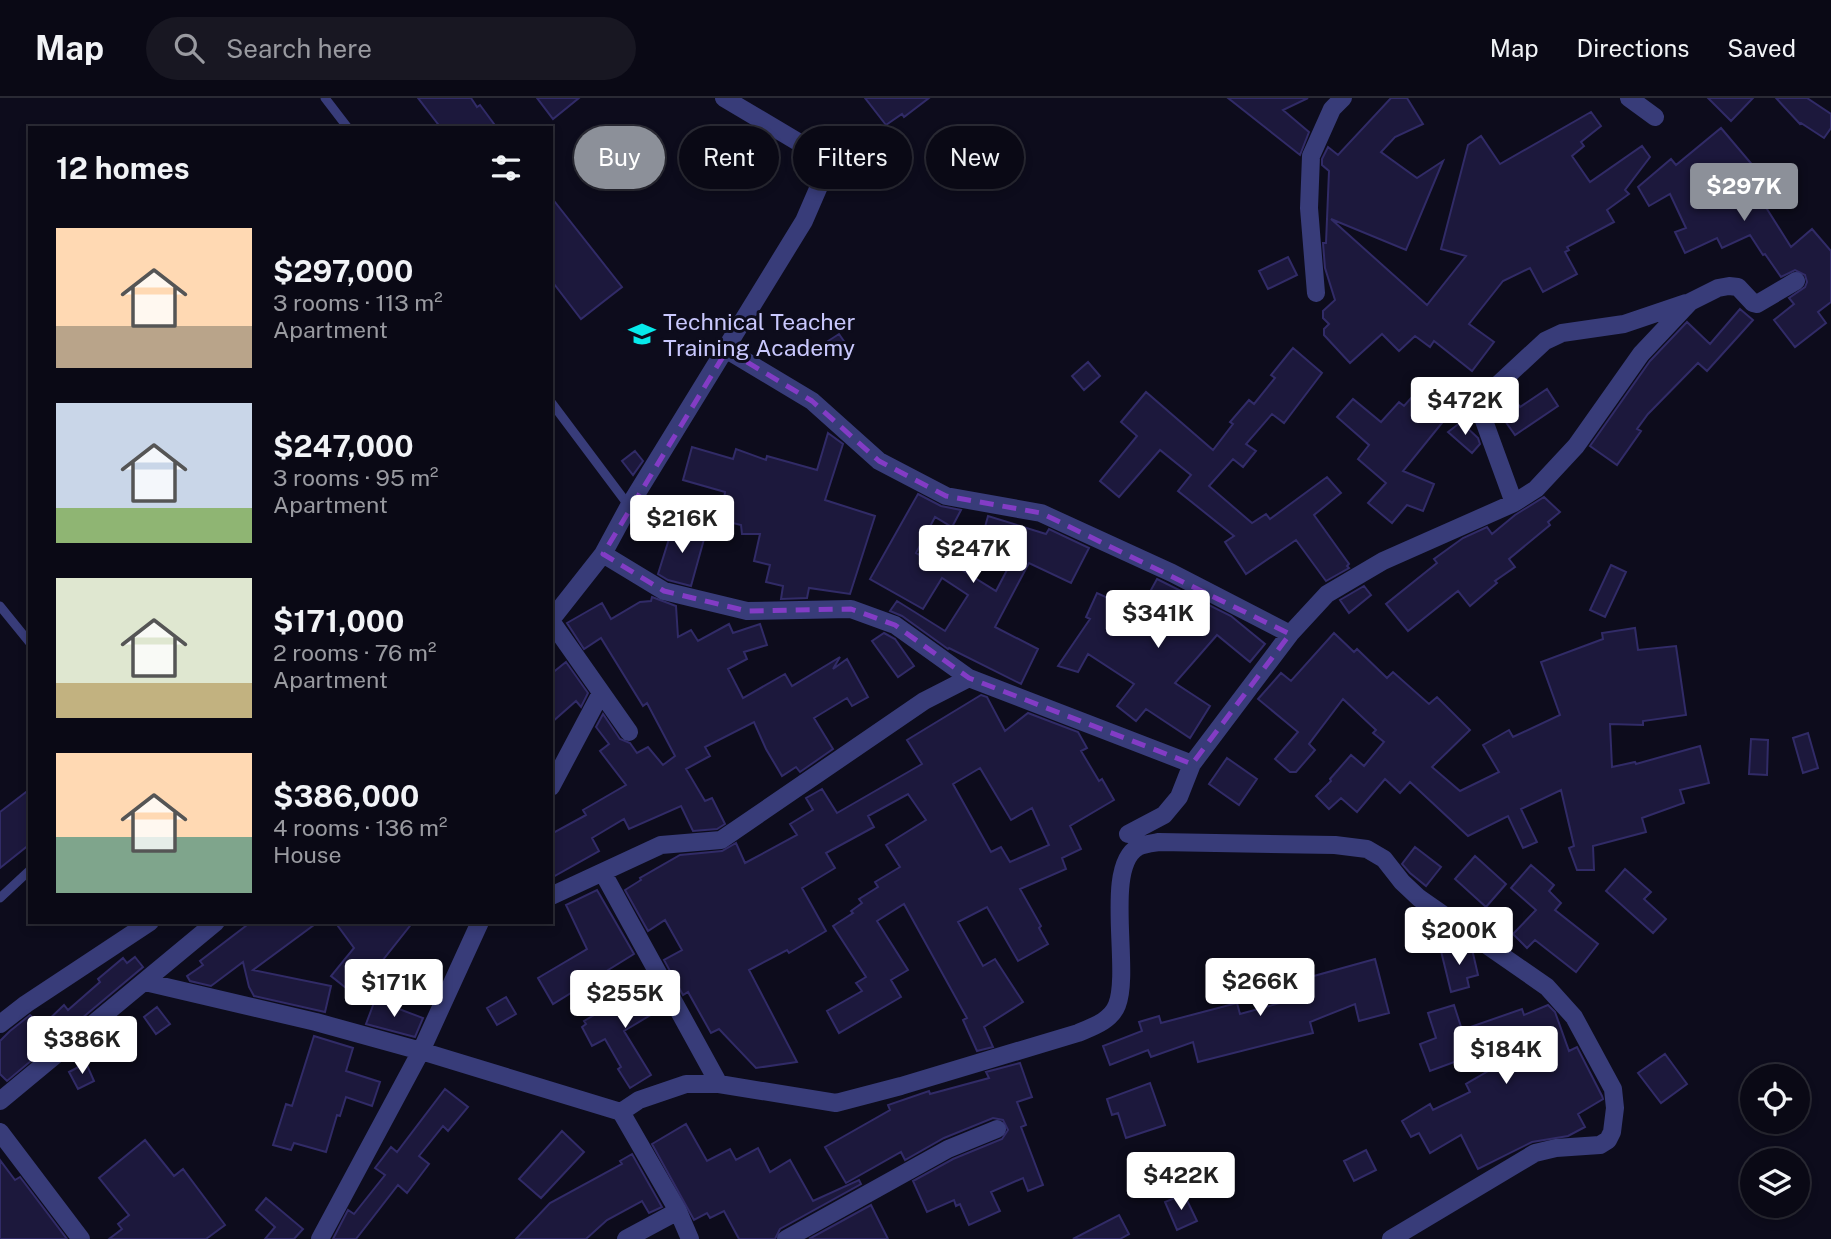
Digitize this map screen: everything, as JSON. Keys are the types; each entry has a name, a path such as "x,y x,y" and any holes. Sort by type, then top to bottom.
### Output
{"street":[{"path":"553,617 603,554 629,506 804,221 831,161 724,98"},
{"path":"1316,293 1309,208 1311,156 1332,109 1343,98"},
{"path":"1629,98 1655,117"},
{"path":"1514,503 1483,418 1485,404 1491,391 1545,341 1562,333 1624,324 1729,286 1738,287 1757,304 1796,281"},
{"path":"1128,834 1164,815 1179,797 1192,764 1290,634 1327,594 1371,567 1514,503 1536,489 1576,446 1641,354 1690,302"},
{"path":"727,350 811,401 879,461 946,496 1041,513 1172,573 1290,634"},
{"path":"603,554 664,592 747,611 851,609 895,625 969,677 1192,764"},
{"path":"553,623 629,732"},
{"path":"553,894 661,845 721,839 925,701 969,677"},
{"path":"553,783 601,693"},
{"path":"621,1112 639,1100 686,1084 719,1084 836,1103 901,1086 1100,1024 1116,1007 1121,979 1120,878 1126,859 1138,847 1159,842 1335,845 1367,849 1384,859 1419,898 1547,987 1574,1017 1613,1089 1615,1108 1612,1132 1608,1140 1600,1145 1556,1148 1535,1153 1391,1239"},
{"path":"603,873 719,1084"},
{"path":"0,1024 147,924"},
{"path":"0,1101 214,924"},
{"path":"320,1239 421,1051 479,924"},
{"path":"145,982 316,1022 621,1112 678,1211 690,1239"},
{"path":"786,1239 948,1149 997,1129"},
{"path":"0,1132 81,1239"},
{"path":"626,1239 678,1211"}],"lane":[{"path":"325,98 346,126"},
{"path":"553,405 629,506"},
{"path":"0,606 28,641"},
{"path":"0,898 28,872"}],"highlighted area":[{"path":"727,350 812,401 879,461 946,496 1041,513 1290,634 1192,764 969,678 895,625 851,609 747,611 664,591 603,554"}],"building":[{"path":"418,98 471,98 477,107 480,105 496,126 439,126"},
{"path":"537,98 579,98 553,119"},
{"path":"865,98 929,98 904,117 902,114 886,125"},
{"path":"1228,98 1308,98 1283,110 1309,132 1300,155"},
{"path":"1391,98 1407,98 1423,124 1395,137 1381,152 1417,178 1443,161 1406,250 1331,219 1427,305 1466,256 1441,249 1468,145 1481,136 1500,164 1591,112 1601,126 1581,142 1584,146 1572,156 1590,182 1642,146 1650,157 1625,190 1629,194 1607,210 1614,222 1567,247 1569,250 1565,252 1577,274 1543,292 1530,268 1503,281 1469,324 1494,342 1472,371 1434,341 1430,347 1415,336 1399,351 1382,334 1350,363 1324,335 1324,329 1329,324 1323,318 1323,311 1335,300 1325,268 1323,243 1326,243 1329,171 1322,165 1322,159 1328,147 1338,155"},
{"path":"1708,98 1753,98 1731,121"},
{"path":"1776,98 1807,98 1831,114 1831,128 1824,138 1800,124"},
{"path":"1721,128 1765,180 1769,177 1783,198 1767,209 1791,247 1812,229 1831,251 1831,302 1818,312 1826,323 1795,347 1774,320 1794,304 1789,298 1805,287 1805,275 1795,270 1781,277 1750,235 1722,248 1717,238 1685,253 1675,232 1686,228 1670,194 1649,206 1638,187 1671,159 1676,165"},
{"path":"553,200 622,287 581,319 553,283"},
{"path":"1288,257 1297,275 1268,289 1259,271"},
{"path":"1740,309 1753,320 1707,371 1698,363 1648,414 1637,429 1641,431 1617,465 1590,446 1650,361 1687,322 1710,344"},
{"path":"839,334 848,347 833,358 825,343"},
{"path":"1293,348 1322,373 1284,423 1272,414 1246,444 1256,451 1243,467 1233,459 1209,486 1252,523 1266,514 1270,519 1327,477 1341,493 1314,515 1349,564 1349,568 1326,581 1296,540 1246,574 1225,542 1234,536 1178,491 1191,475 1160,450 1119,497 1100,481 1137,436 1121,422 1146,392 1213,450 1233,424 1230,422 1249,400 1254,404 1275,378 1271,375"},
{"path":"1088,362 1100,376 1084,390 1072,376"},
{"path":"1421,387 1450,413 1403,471 1434,484 1423,511 1407,505 1392,523 1368,503 1386,483 1358,459 1369,445 1337,417 1353,399 1381,422 1399,402 1404,406"},
{"path":"1547,389 1558,406 1515,435 1496,408 1500,398 1509,390 1520,407"},
{"path":"1461,422 1478,438 1480,444 1472,453 1448,432"},
{"path":"828,433 843,444 825,500 875,516 850,594 809,588 807,598 781,599 783,586 766,582 770,565 754,561 760,534 742,534 741,525 721,520 725,492 683,480 692,447 733,459 736,449 766,460 767,456 817,470"},
{"path":"635,451 643,461 633,475 622,461"},
{"path":"918,494 941,506 961,510 952,527 935,517 916,553 945,569 949,562 996,591 1018,549 982,538 988,516 1046,534 1049,529 1089,548 1071,583 1029,563 995,627 1038,649 1021,684 948,649 902,616 890,611 897,601 945,631 968,595 942,578 923,609 870,579"},
{"path":"1544,497 1560,512 1548,522 1550,525 1509,559 1515,567 1495,581 1497,583 1470,606 1458,591 1408,631 1386,604 1437,563 1434,559 1463,538 1487,527 1492,534 1515,515"},
{"path":"674,523 706,532 691,586 668,580 658,574"},
{"path":"1611,565 1626,572 1605,617 1590,610"},
{"path":"1157,579 1231,616 1265,644 1250,662 1217,635 1175,683 1210,706 1190,738 1146,709 1136,721 1117,706 1134,684 1088,654 1078,672 1058,666 1090,619 1086,617 1097,593 1139,612"},
{"path":"1364,586 1371,595 1349,613 1340,600"},
{"path":"652,597 676,606 678,637 691,630 698,641 729,624 733,633 760,624 767,645 744,652 747,659 728,669 743,698 785,674 792,686 840,657 833,669 847,659 868,697 852,706 847,698 814,718 833,749 800,772 796,767 782,776 754,722 705,747 710,756 686,769 705,801 712,798 725,824 717,829 693,831 681,806 629,829 624,819 592,838 599,851 553,877 553,833 586,815 583,810 626,785 600,751 609,744 596,727 603,714 620,739 630,743 637,753 648,747 663,765 675,756 647,703 643,706 601,638 584,649 567,623 602,603 611,619 640,602 651,601"},
{"path":"1635,628 1638,650 1676,646 1686,715 1643,721 1643,725 1610,724 1612,767 1635,762 1636,764 1700,746 1709,783 1680,790 1684,803 1642,818 1646,832 1593,846 1594,870 1577,870 1569,848 1574,846 1561,790 1521,809 1537,842 1523,848 1508,816 1468,836 1410,782 1400,793 1385,779 1357,812 1341,798 1329,809 1316,796 1351,755 1364,766 1384,742 1373,733 1376,730 1343,699 1309,744 1315,750 1296,772 1290,772 1275,759 1298,732 1258,699 1281,673 1291,681 1334,633 1354,652 1357,649 1387,678 1393,672 1429,704 1437,697 1470,730 1432,767 1460,791 1499,772 1483,745 1509,730 1513,737 1560,715 1541,662 1603,639 1602,633"},
{"path":"884,633 895,639 914,666 898,677 872,641"},
{"path":"566,662 588,693 581,707 576,701 553,721 553,672"},
{"path":"981,695 987,697 1005,731 1028,713 1078,732 1087,748 1081,751 1114,800 1070,826 1081,849 1062,858 1066,869 1020,889 1048,944 1018,961 987,907 958,922 983,966 995,959 1023,1002 984,1027 993,1047 977,1051 963,1020 967,1018 904,904 877,921 908,970 891,980 901,997 839,1033 827,1011 862,991 856,983 866,977 833,926 853,913 851,911 862,903 859,899 878,887 875,882 900,867 886,845 926,820 908,794 868,816 874,827 826,853 835,868 802,888 826,931 789,953 787,950 749,970 797,1062 756,1068 719,1029 711,1033 688,992 683,995 664,960 682,950 665,920 648,931 625,890 680,855 722,851 736,843 745,863 797,835 790,824 813,810 806,798 822,789 837,813 922,764 907,740","holes":["980,768 1011,820 1032,808 1049,845 1010,862 1001,847 991,852 953,784"]},
{"path":"1808,733 1818,768 1803,773 1793,738"},
{"path":"1751,739 1768,740 1767,775 1749,774"},
{"path":"1227,758 1257,779 1239,805 1209,784"},
{"path":"28,791 28,846 0,868 0,812"},
{"path":"1415,847 1441,867 1426,886 1402,864"},
{"path":"1475,856 1506,884 1486,907 1455,879"},
{"path":"1531,865 1554,885 1549,891 1561,903 1555,910 1598,944 1576,972 1535,940 1527,948 1513,934 1536,910 1511,888"},
{"path":"1625,869 1651,892 1644,899 1666,919 1653,933 1606,891"},
{"path":"597,890 634,954 553,1004 538,978 587,949 566,905"},
{"path":"248,924 315,924 253,970 331,986 325,1012 254,996 243,962 211,986 190,981 187,976 203,965 200,961"},
{"path":"336,924 411,924 355,995 331,976 354,948"},
{"path":"1467,945 1472,949 1478,975 1467,978 1469,987 1451,992 1441,951"},
{"path":"135,957 143,967 7,1081 0,1074 0,1041 10,1031 30,1015 42,1026 64,1005 68,1010 123,958 127,963"},
{"path":"1375,959 1389,1013 1359,1021 1355,1004 1310,1022 1313,1033 1198,1062 1193,1042 1151,1057 1148,1050 1110,1065 1103,1046 1142,1031 1139,1022 1159,1016 1161,1023 1237,1003 1240,1014 1309,995 1303,979"},
{"path":"650,982 664,1007 624,1031 651,1075 630,1088 605,1039 592,1046 582,1027 586,1024 584,1021"},
{"path":"506,997 516,1014 497,1025 487,1008"},
{"path":"375,1000 423,1018 415,1037 366,1024"},
{"path":"1454,1005 1462,1030 1522,1009 1524,1015 1548,1005 1555,1012 1569,1051 1577,1047 1603,1099 1578,1114 1585,1127 1568,1136 1532,1142 1478,1169 1461,1135 1430,1153 1419,1133 1411,1137 1402,1121 1430,1104 1433,1110 1470,1092 1466,1084 1528,1048 1522,1037 1430,1071 1420,1044 1436,1038 1428,1013"},
{"path":"157,1007 170,1024 156,1034 144,1017"},
{"path":"314,1036 353,1048 346,1071 380,1082 372,1106 346,1097 340,1116 337,1115 326,1152 294,1143 291,1150 273,1145 286,1104 292,1106"},
{"path":"1665,1054 1687,1084 1661,1103 1638,1073"},
{"path":"86,1063 94,1081 78,1089 69,1072"},
{"path":"1020,1063 1032,1097 1017,1102 1026,1125 1021,1127 1043,1185 1028,1191 1023,1178 991,1192 1000,1211 969,1225 960,1204 956,1206 954,1200 927,1212 913,1181 953,1159 1002,1139 1008,1130 1003,1120 993,1118 944,1138 905,1160 901,1152 846,1183 825,1147 890,1110 888,1105 929,1091 930,1094 989,1078 986,1072"},
{"path":"1150,1083 1165,1125 1126,1138 1118,1113 1112,1115 1107,1099"},
{"path":"445,1089 468,1107 448,1131 443,1126 419,1156 429,1164 407,1193 398,1185 356,1239 333,1239 348,1210 354,1214 385,1175 375,1168 391,1147 397,1152"},
{"path":"686,1124 707,1161 730,1149 736,1160 758,1148 770,1172 790,1160 813,1201 859,1180 861,1184 780,1229 775,1239 739,1239 724,1211 710,1218 707,1213 694,1220 652,1144"},
{"path":"562,1131 584,1152 541,1198 519,1179"},
{"path":"145,1140 174,1176 183,1169 225,1225 206,1239 109,1239 122,1229 118,1224 129,1215 99,1178"},
{"path":"1366,1150 1376,1170 1354,1181 1344,1161"},
{"path":"632,1154 662,1207 649,1213 642,1201 607,1220 586,1239 516,1239 550,1203 622,1164 620,1161"},
{"path":"0,1160 15,1180 20,1177 67,1239 0,1239"},
{"path":"1184,1194 1197,1221 1177,1230 1165,1202"},
{"path":"266,1198 303,1229 294,1239 265,1239 275,1227 256,1210"},
{"path":"871,1205 888,1239 809,1239"},
{"path":"1119,1215 1129,1234 1120,1239 1073,1239"}],"place":[{"name":"Technical Teacher Training Academy","path":"642,334"}]}
